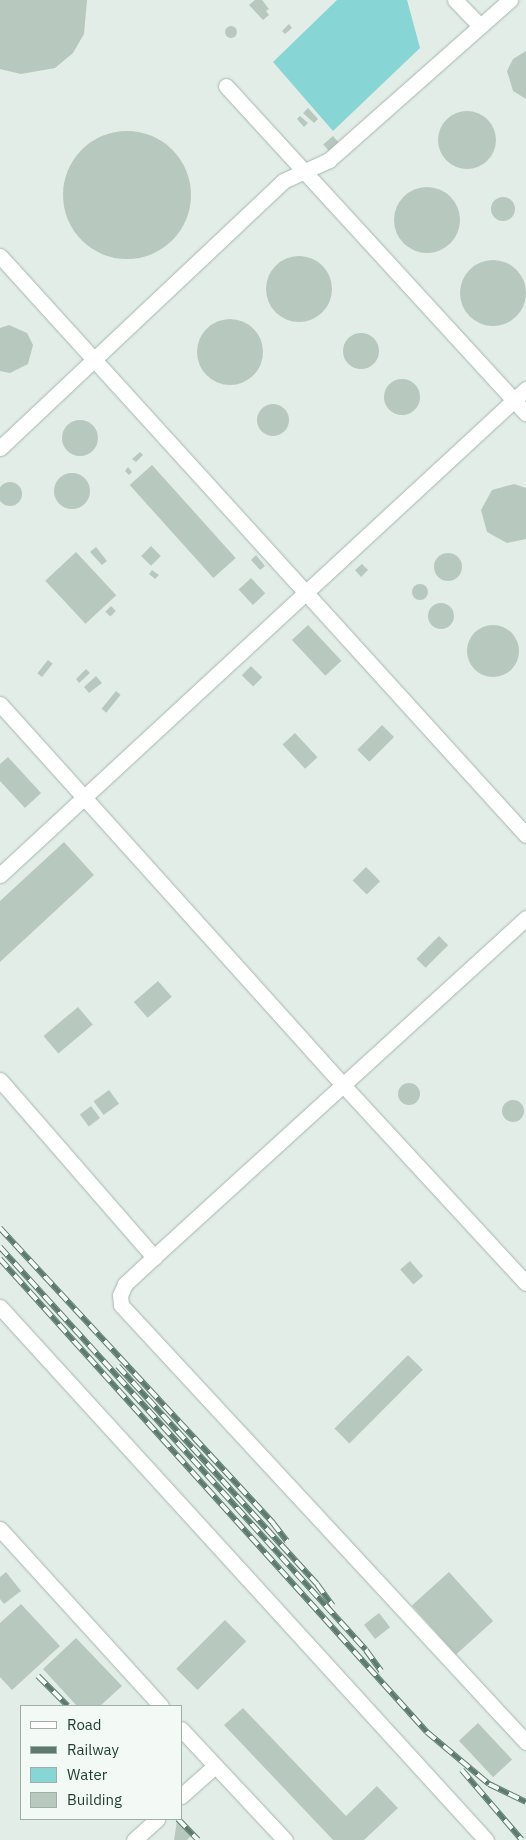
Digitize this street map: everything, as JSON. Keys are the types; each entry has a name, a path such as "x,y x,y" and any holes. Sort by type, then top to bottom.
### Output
{"lane":[{"path":"455,0 480,26"},
{"path":"0,448 283,181 329,160 510,0"},
{"path":"226,86 307,171 526,412"},
{"path":"0,256 526,835"},
{"path":"0,875 526,390"},
{"path":"0,704 85,796 344,1086 526,1283"},
{"path":"526,918 344,1086 154,1257 125,1284 120,1295 121,1305 526,1742"},
{"path":"0,1080 154,1257"},
{"path":"0,1307 486,1840"},
{"path":"0,1529 160,1705"},
{"path":"182,1730 285,1840"},
{"path":"182,1795 215,1766"},
{"path":"134,1840 156,1820"}],"water":[{"path":"337,0 407,0 420,48 333,131 273,62"}],"building":[{"path":"0,0 87,0 84,34 73,53 55,68 21,74 0,69"},
{"path":"255,0 262,0 269,9 266,11 269,15 263,20 249,5"},
{"path":"289,24 292,28 285,34 282,31"},
{"path":"229,26 233,26 237,32 233,38 229,38 225,34 225,30"},
{"path":"526,51 526,99 513,91 507,71 513,59"},
{"path":"308,108 318,119 314,123 303,113"},
{"path":"461,111 473,111 483,115 492,124 496,146 488,161 473,169 461,169 451,165 442,156 438,146 438,134 442,124 451,115"},
{"path":"300,116 308,123 304,127 297,119"},
{"path":"127,131 151,136 172,150 186,171 191,195 186,219 172,240 151,254 127,259 103,254 82,240 68,219 63,195 68,171 82,150 103,136"},
{"path":"333,136 339,143 329,151 323,145"},
{"path":"427,187 440,190 450,197 457,207 460,220 457,233 450,243 440,250 427,253 414,250 404,243 397,233 394,220 397,207 404,197 414,190"},
{"path":"498,197 508,197 515,204 515,214 508,221 498,221 491,214 491,204"},
{"path":"299,256 312,259 322,266 329,276 332,289 329,302 322,312 312,319 299,322 286,319 276,312 269,302 266,289 269,276 276,266 286,259"},
{"path":"493,260 506,263 516,270 523,280 526,293 523,306 516,316 506,323 493,326 480,323 470,316 463,306 460,293 463,280 470,270 480,263"},
{"path":"230,319 243,322 253,329 260,339 263,352 260,365 253,375 243,382 230,385 217,382 207,375 200,365 197,352 200,339 207,329 217,322"},
{"path":"9,325 27,333 33,345 28,364 10,373 0,371 0,328"},
{"path":"361,333 368,334 374,338 378,344 378,358 374,364 368,368 361,369 354,368 348,364 344,358 343,351 344,344 348,338 354,334"},
{"path":"402,379 409,380 415,384 419,390 419,404 415,410 409,414 402,415 395,414 389,410 385,404 384,397 385,390 389,384 395,380"},
{"path":"273,404 285,408 289,420 285,432 273,436 261,432 257,420 261,408"},
{"path":"80,420 93,425 98,438 93,451 80,456 67,451 62,438 67,425"},
{"path":"140,452 143,455 136,462 132,459"},
{"path":"152,465 236,558 213,578 130,485"},
{"path":"128,467 132,472 129,475 125,471"},
{"path":"72,473 79,474 85,478 89,484 89,498 85,504 79,508 72,509 65,508 59,504 55,498 54,491 55,484 59,478 65,474"},
{"path":"10,482 15,483 21,489 22,494 19,503 10,506 1,503 -1,489 1,485"},
{"path":"514,484 526,488 526,539 507,543 487,532 481,510 492,490"},
{"path":"151,546 161,556 151,566 141,556"},
{"path":"96,547 107,561 102,565 90,552"},
{"path":"76,552 116,595 86,624 45,581"},
{"path":"448,553 458,557 462,567 458,577 448,581 438,577 434,567 438,557"},
{"path":"256,555 265,566 260,570 251,560"},
{"path":"362,564 368,570 361,577 355,570"},
{"path":"152,570 159,575 155,579 149,574"},
{"path":"251,578 265,593 253,605 239,590"},
{"path":"417,584 423,584 428,589 426,598 417,600 412,595 412,589"},
{"path":"441,603 450,607 454,616 450,625 441,629 432,625 428,616 432,607"},
{"path":"111,606 116,611 110,617 105,612"},
{"path":"308,625 341,661 325,676 292,640"},
{"path":"488,625 498,625 512,632 519,646 519,656 512,670 498,677 488,677 478,673 471,666 467,656 467,646 471,636 478,629"},
{"path":"48,660 53,664 42,677 37,673"},
{"path":"251,666 262,677 253,687 242,675"},
{"path":"86,669 90,673 79,683 76,679"},
{"path":"96,676 102,683 89,693 84,687"},
{"path":"116,691 121,695 106,713 102,709"},
{"path":"382,725 394,737 369,762 357,750"},
{"path":"295,733 318,757 305,769 283,745"},
{"path":"8,757 41,793 25,808 0,781 0,764"},
{"path":"64,842 94,875 0,962 0,901"},
{"path":"366,867 380,881 367,895 353,880"},
{"path":"439,936 448,945 426,968 416,959"},
{"path":"158,981 172,997 148,1018 134,1002"},
{"path":"78,1007 93,1025 58,1054 44,1036"},
{"path":"409,1083 417,1086 420,1094 417,1102 409,1105 401,1102 398,1094 401,1086"},
{"path":"109,1090 119,1104 104,1115 94,1101"},
{"path":"513,1100 521,1103 524,1111 521,1119 513,1122 505,1119 502,1111 505,1103"},
{"path":"91,1106 100,1118 89,1126 80,1114"},
{"path":"410,1261 423,1276 413,1285 400,1270"},
{"path":"408,1355 423,1370 349,1443 334,1429"},
{"path":"6,1572 21,1591 4,1604 0,1599 0,1577"},
{"path":"449,1572 493,1621 456,1655 412,1605"},
{"path":"21,1604 60,1646 12,1690 0,1677 0,1623"},
{"path":"379,1613 390,1627 375,1639 364,1625"},
{"path":"225,1620 246,1641 197,1690 176,1669"},
{"path":"76,1638 122,1686 101,1705 76,1705 43,1669"},
{"path":"243,1708 346,1816 377,1786 398,1808 364,1840 333,1840 224,1725"},
{"path":"478,1723 512,1760 493,1777 459,1741"},
{"path":"177,1821 191,1836 187,1840 174,1840"}],"railway":[{"path":"0,1228 273,1523 287,1541"},
{"path":"0,1247 366,1650 381,1671"},
{"path":"0,1259 427,1732 489,1784 526,1802"},
{"path":"118,1366 317,1584 333,1606"},
{"path":"38,1676 67,1705"},
{"path":"462,1770 522,1840"},
{"path":"179,1820 198,1840"}]}
